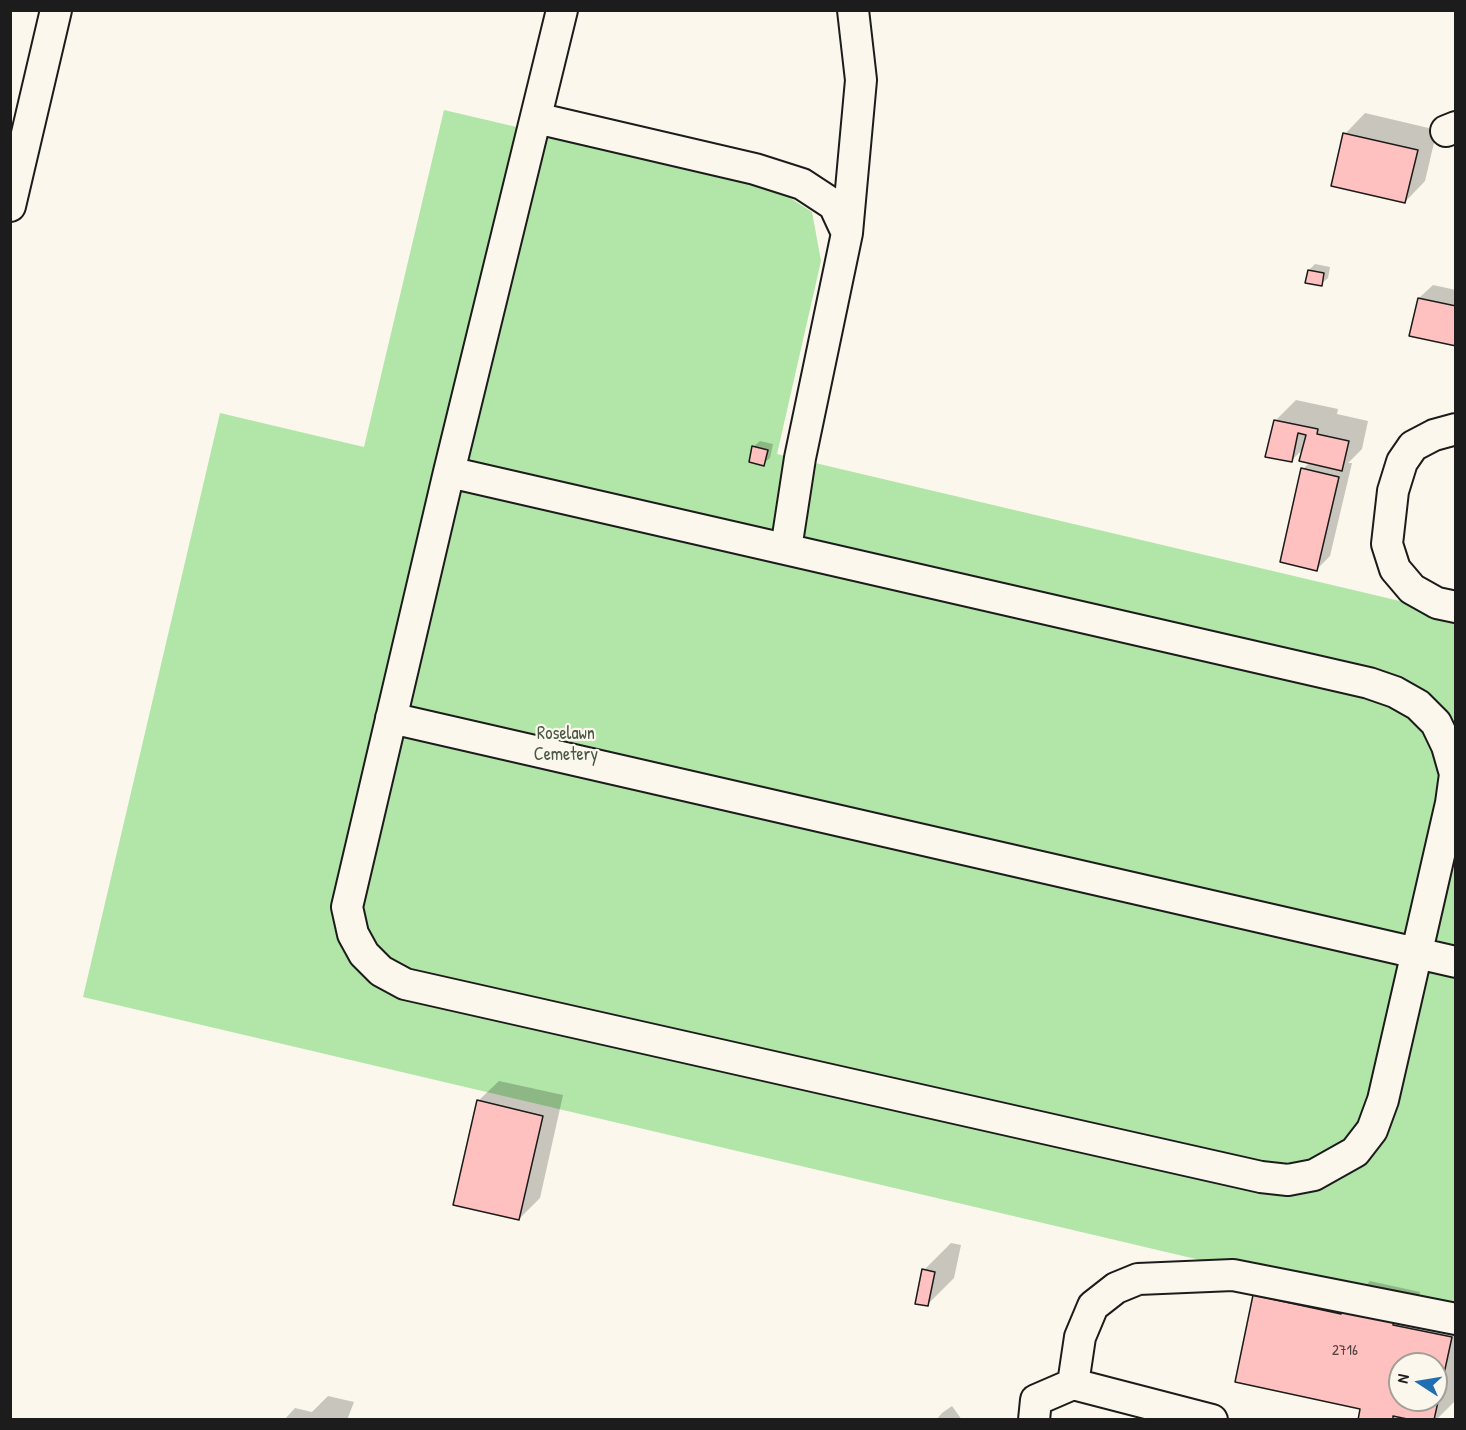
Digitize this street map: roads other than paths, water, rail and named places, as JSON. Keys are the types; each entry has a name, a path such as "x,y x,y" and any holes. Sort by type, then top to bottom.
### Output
{"lane":[{"path":"10,206 56,10"},
{"path":"449,472 1369,683 1395,692 1418,705 1436,723 1447,746 1455,774 1451,803 1383,1100 1372,1130 1355,1152 1336,1165 1314,1175 1288,1180 1238,1172 405,984 381,971 364,954 353,934 347,907 449,472 562,10"},
{"path":"786,549 800,458 847,233 861,80 853,10"},
{"path":"536,118 755,169 802,183 834,205 847,233"},
{"path":"1455,429 1434,435 1413,446 1402,462 1393,491 1387,544 1395,570 1412,589 1437,603 1455,607"},
{"path":"391,718 1455,962"},
{"path":"1073,1384 1080,1337 1093,1306 1116,1288 1138,1279 1233,1275 1455,1319"},
{"path":"1034,1419 1036,1400 1073,1384 1212,1419"}],"park label":[{"name":"Roselawn Cemetery","path":"566,744"}]}
